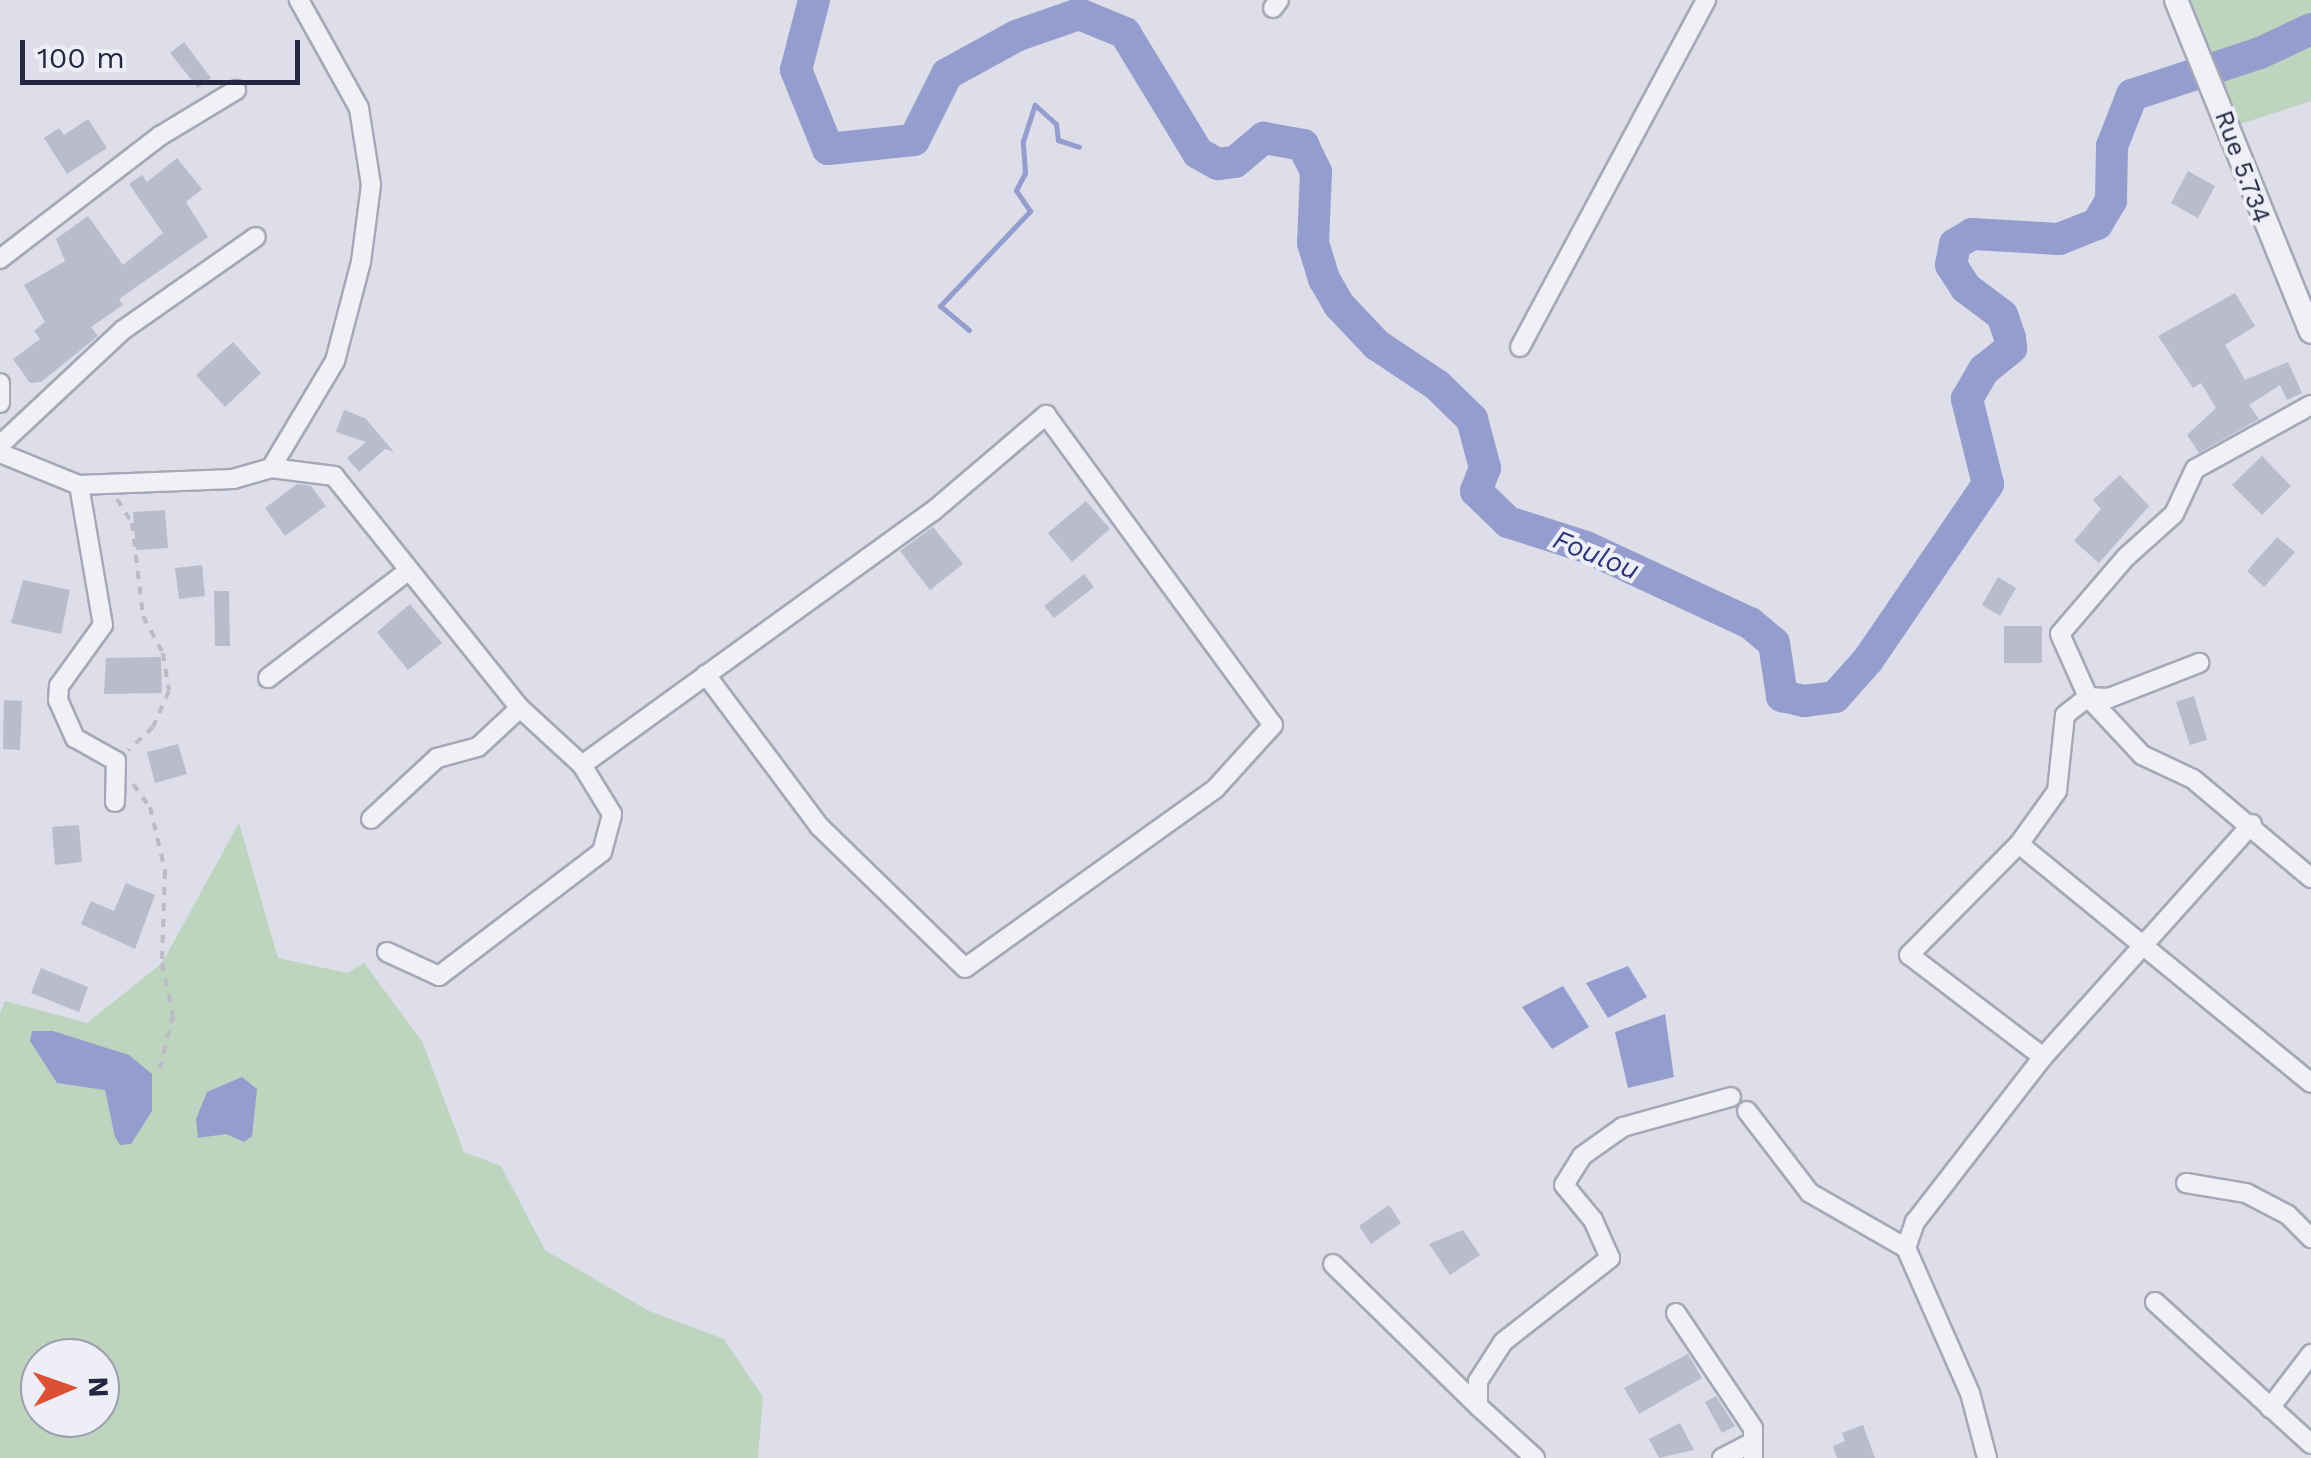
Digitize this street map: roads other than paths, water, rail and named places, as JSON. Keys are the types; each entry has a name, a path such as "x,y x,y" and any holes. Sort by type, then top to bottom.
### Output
{"street":[{"path":"271,468 334,361 361,262 371,185 359,108 299,0"},
{"path":"1520,346 1706,0"},
{"name":"Rue 5.734","path":"2176,0 2195,36 2311,332"},
{"path":"0,259 160,136 236,90"},
{"path":"256,237 123,330 0,449 79,485 233,479 271,468 334,476 520,708 582,765 612,814 602,852 439,976 387,952"},
{"path":"0,383 0,403"},
{"path":"2311,405 2195,469 2174,514 2126,556 2060,634 2088,697 2142,755 2193,779 2252,824 2311,878"},
{"path":"582,765 706,675 932,512 1046,416 1273,725 1215,790 965,968 819,826 706,675"},
{"path":"79,485 103,625 59,686 58,700 75,738 116,760 115,802"},
{"path":"268,678 408,571"},
{"path":"2043,1057 1908,954 2019,844 2058,791 2065,715 2088,697 2108,698 2199,663"},
{"path":"371,819 437,758 478,747 520,708"},
{"path":"1906,1248 1915,1222 2043,1057 2138,944 2252,824"},
{"path":"2019,844 2311,1083"},
{"path":"1478,1406 1478,1381 1490,1354 1610,1258 1593,1220 1564,1185 1582,1156 1623,1127 1731,1097"},
{"path":"1746,1112 1810,1193 1906,1248 1970,1393 1988,1458"},
{"path":"2186,1184 2246,1193 2288,1215 2311,1238"},
{"path":"1333,1264 1535,1458"},
{"path":"2155,1302 2311,1444"},
{"path":"1676,1313 1753,1428 1750,1451 1722,1458"},
{"path":"2270,1408 2311,1354"}],"water":[{"path":"1628,966 1647,997 1608,1018 1586,983"},
{"path":"1563,986 1589,1027 1552,1049 1522,1007"},
{"path":"1665,1014 1674,1077 1628,1088 1615,1032"},
{"path":"32,1031 53,1031 129,1055 152,1074 152,1111 131,1144 120,1145 115,1137 105,1090 57,1083 30,1041"},
{"path":"242,1077 257,1089 252,1136 244,1142 226,1134 198,1138 196,1119 207,1092"}],"waterway":[{"name":"Foulou","path":"814,0 796,70 828,149 914,140 947,74 1016,36 1079,14 1125,33 1198,153 1218,164 1235,162 1264,138 1303,145 1316,172 1313,243 1324,279 1339,305 1377,345 1437,385 1472,419 1485,468 1476,491 1508,522 1586,547 1750,623 1774,643 1782,696 1804,701 1835,697 1868,660 1988,484 1967,399 1984,370 2011,348 2010,338 2002,315 1966,288 1951,265 1955,244 1972,234 2059,239 2097,224 2111,201 2112,146 2132,95 2260,53 2311,29"},
{"path":"969,330 940,306 1030,211 1016,190 1025,173 1023,141 1035,105 1056,124 1058,140 1079,147"}]}
